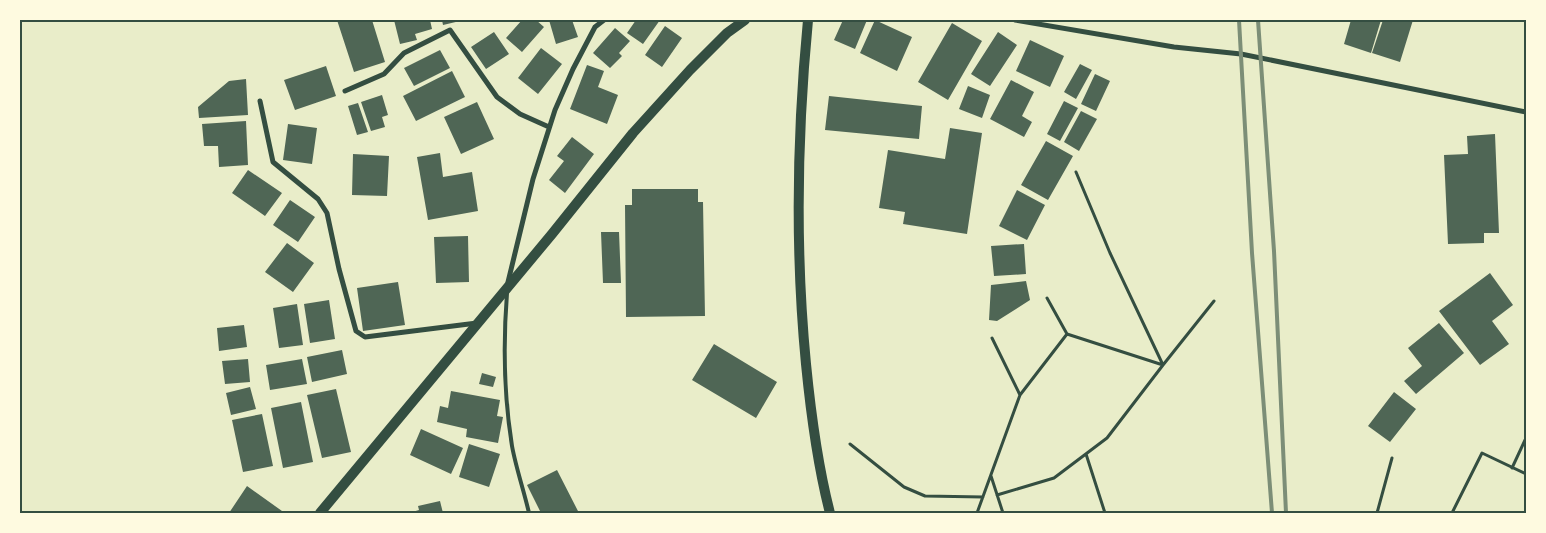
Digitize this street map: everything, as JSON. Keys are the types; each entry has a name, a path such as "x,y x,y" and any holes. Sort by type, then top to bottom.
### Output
{"main road":[{"path":"320,513 633,133 727,32 745,20"},
{"path":"808,20 800,131 798,222 802,322 814,445 830,513"}],"street":[{"path":"507,288 533,179 555,110 596,27 604,20"},
{"path":"1015,20 1174,47 1241,54 1526,112"},
{"path":"345,91 384,74 404,53 450,30 497,97 520,114 549,127"},
{"path":"260,100 273,162 318,199 327,213 339,270 356,331 365,337 478,323"}],"lane":[{"path":"507,288 504,336 507,405 513,447 529,513"}],"path":[{"path":"1076,172 1110,253 1163,365"},
{"path":"1047,298 1067,334 1163,365"},
{"path":"997,495 1054,478 1107,438 1214,301"},
{"path":"977,513 1020,395 1067,334"},
{"path":"992,338 1020,395"},
{"path":"1512,468 1526,438"},
{"path":"850,444 904,487 925,496 983,498"},
{"path":"1452,513 1482,453 1526,474"},
{"path":"1086,454 1105,513"},
{"path":"1377,513 1392,458"},
{"path":"991,476 1003,513"}],"building":[{"path":"337,20 372,20 385,62 354,72"},
{"path":"394,20 430,20 432,29 415,34 417,40 400,44"},
{"path":"442,20 459,20 460,21 443,25"},
{"path":"522,20 536,20 544,27 522,52 506,38"},
{"path":"549,20 572,20 578,37 556,44"},
{"path":"636,20 660,20 643,44 627,33"},
{"path":"843,20 867,20 855,49 834,40"},
{"path":"875,20 912,37 897,71 860,53"},
{"path":"1351,20 1381,20 1371,53 1344,44"},
{"path":"1383,20 1413,20 1400,62 1372,53"},
{"path":"952,23 982,41 948,100 918,82"},
{"path":"665,26 682,38 662,67 645,55"},
{"path":"615,28 630,41 619,53 622,56 610,68 593,53"},
{"path":"494,32 509,54 486,69 471,47"},
{"path":"998,32 1017,45 990,86 971,74"},
{"path":"1030,40 1064,56 1050,87 1016,71"},
{"path":"541,48 562,64 538,94 518,78"},
{"path":"440,50 450,68 414,86 404,68"},
{"path":"1080,64 1092,70 1076,99 1064,92"},
{"path":"587,65 604,71 598,87 618,95 607,124 570,109"},
{"path":"326,66 336,96 295,110 284,80"},
{"path":"452,71 465,97 416,121 403,96"},
{"path":"1095,74 1110,81 1096,111 1081,104"},
{"path":"246,79 248,115 199,118 198,107 229,81"},
{"path":"1011,80 1034,92 1022,116 1032,122 1024,137 990,119"},
{"path":"968,86 990,95 982,118 959,109"},
{"path":"382,95 388,115 382,117 385,127 371,131 361,102"},
{"path":"829,96 922,106 919,139 825,130"},
{"path":"1064,101 1078,108 1060,141 1047,134"},
{"path":"477,102 494,139 461,154 444,117"},
{"path":"358,103 368,132 357,135 348,106"},
{"path":"1081,111 1097,119 1079,151 1064,142"},
{"path":"246,121 248,165 219,167 218,146 204,146 202,124"},
{"path":"288,124 317,128 312,164 283,160"},
{"path":"950,128 982,133 967,234 903,224 905,212 879,208 888,150 945,159"},
{"path":"1495,134 1499,233 1484,233 1484,243 1448,244 1444,155 1468,154 1467,136"},
{"path":"572,137 594,154 565,193 549,180 564,161 557,156"},
{"path":"1046,141 1073,156 1048,200 1021,185"},
{"path":"440,153 443,177 472,172 478,211 428,220 417,157"},
{"path":"353,154 389,156 387,196 352,195"},
{"path":"248,170 282,193 265,216 232,193"},
{"path":"632,189 698,189 698,202 703,202 705,316 626,317 625,205 632,205"},
{"path":"1017,190 1045,205 1027,240 999,226"},
{"path":"290,200 315,217 298,242 273,225"},
{"path":"601,232 619,232 621,283 603,283"},
{"path":"468,236 469,282 436,283 434,237"},
{"path":"287,243 314,263 293,292 265,272"},
{"path":"1024,244 1026,274 994,276 991,246"},
{"path":"1490,273 1513,305 1492,321 1509,344 1480,365 1439,311"},
{"path":"1026,281 1030,300 997,321 989,320 991,285"},
{"path":"398,282 405,325 363,331 357,288"},
{"path":"329,300 335,339 310,343 304,304"},
{"path":"297,304 303,345 279,348 273,308"},
{"path":"1439,323 1464,353 1416,394 1404,381 1422,366 1408,348"},
{"path":"244,325 247,347 219,351 217,328"},
{"path":"714,344 777,382 756,418 692,380"},
{"path":"342,350 347,374 312,382 307,357"},
{"path":"248,359 250,382 225,384 222,361"},
{"path":"302,359 307,384 270,390 266,365"},
{"path":"482,373 496,377 493,387 479,384"},
{"path":"250,387 256,409 231,415 226,393"},
{"path":"336,389 351,452 322,458 307,395"},
{"path":"451,391 500,400 497,416 503,417 498,443 466,437 467,429 437,422 440,406 448,408"},
{"path":"1394,392 1416,409 1390,442 1368,426"},
{"path":"301,402 313,462 283,468 271,408"},
{"path":"262,414 273,466 243,472 232,420"},
{"path":"421,429 463,448 451,474 410,455"},
{"path":"469,444 500,454 489,487 459,477"},
{"path":"557,470 579,513 541,513 527,485"},
{"path":"247,486 282,511 281,513 229,513"},
{"path":"440,501 443,513 409,513 419,510 418,506"}],"railway":[{"path":"1239,20 1252,253 1272,513"},
{"path":"1258,20 1274,251 1286,513"}]}
